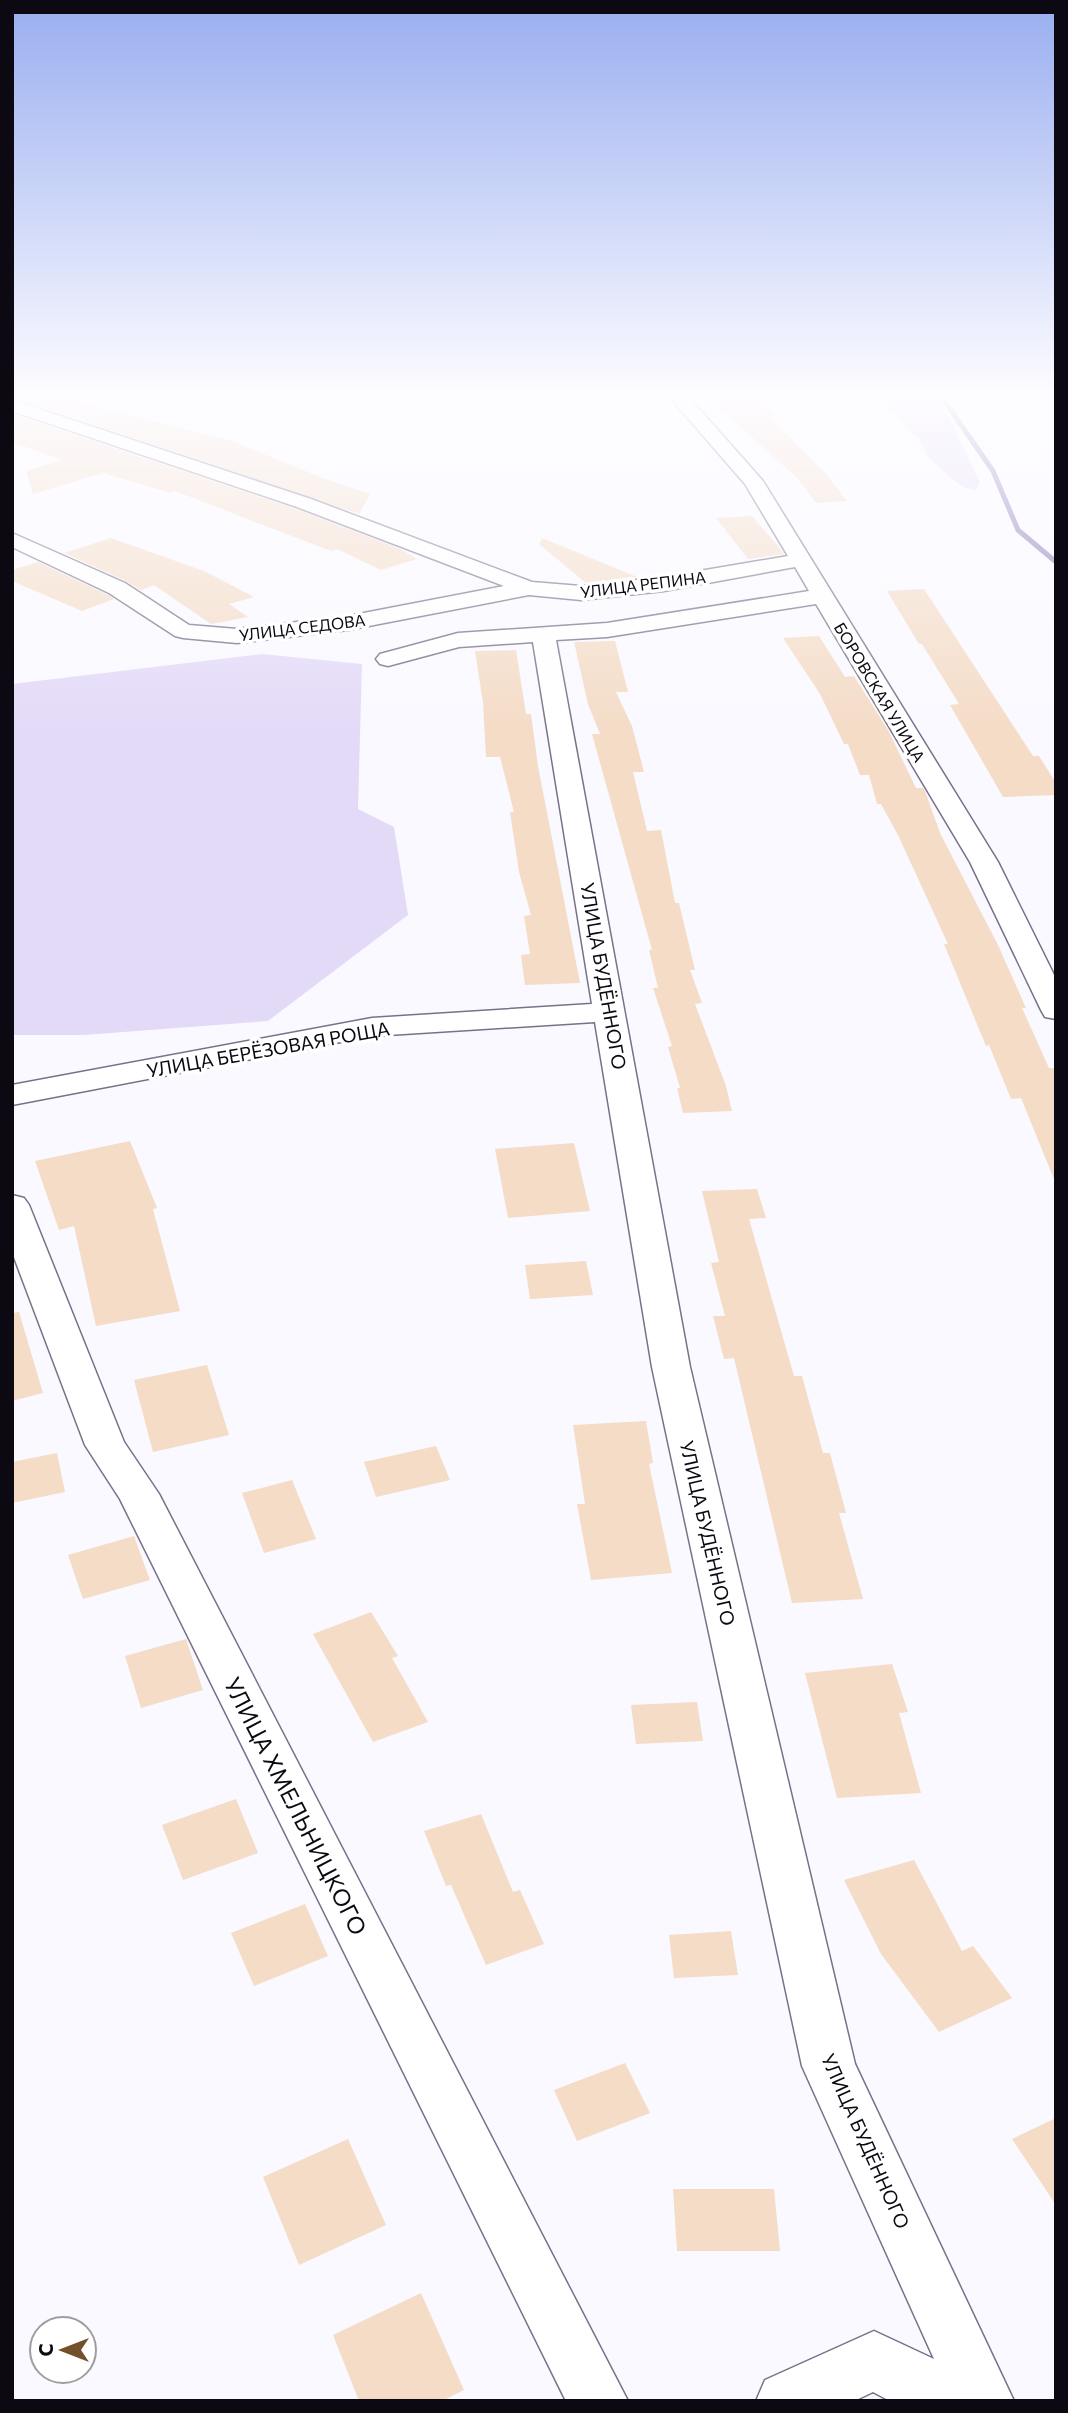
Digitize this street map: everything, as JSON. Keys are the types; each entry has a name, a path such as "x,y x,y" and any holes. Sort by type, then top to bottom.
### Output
{"street":[{"name":"УЛИЦА РЕПИНА","path":"311,506 529,588 581,593 664,584 800,560"},
{"name":"БОРОВСКАЯ УЛИЦА","path":"768,506 984,862 1056,1010"},
{"name":"УЛИЦА СЕДОВА","path":"12,539 117,588 183,631 223,635 237,636 348,623 529,588"},
{"path":"387,659 458,640 607,630 822,596"},
{"name":"УЛИЦА БУДЁННОГО","path":"543,633 671,1367 829,2066 984,2401"},
{"name":"УЛИЦА БЕРЁЗОВАЯ РОЩА","path":"12,1095 372,1027 610,1012"},
{"name":"УЛИЦА ХМЕЛЬНИЦКОГО","path":"12,1205 105,1445 138,1494 598,2401"},
{"path":"786,2401 874,2361 954,2401"}],"shaded area":[{"path":"262,654 362,664 358,809 394,827 408,915 268,1021 84,1035 12,1035 12,684"}],"building":[{"path":"213,506 286,506 400,549 417,559 381,570 337,549 331,551"},
{"path":"334,506 364,506 359,514"},
{"path":"752,516 784,554 748,559 716,518"},
{"path":"111,538 204,571 254,597 229,604 248,617 211,624 154,585 141,590 64,553"},
{"path":"542,538 637,577 586,583 539,544"},
{"path":"38,562 114,599 82,611 12,581 12,570"},
{"path":"924,589 1033,756 1039,756 1056,783 1056,795 1003,797 950,705 959,704 887,591"},
{"path":"819,636 845,677 854,676 888,730 916,788 923,788 925,791 940,833 998,945 1049,1068 1056,1068 1056,1184 1021,1098 1011,1099 989,1045 986,1046 944,944 948,944 898,835 881,804 877,804 869,775 860,775 848,744 844,744 820,694 783,638"},
{"path":"615,641 628,692 616,692 632,726 644,772 633,772 647,831 661,830 675,903 679,903 695,970 690,970 702,1003 695,1004 726,1086 732,1111 683,1113 677,1088 680,1088 668,1047 672,1046 653,988 658,988 649,950 652,950 592,734 600,734 588,704 574,642"},
{"path":"516,650 526,714 531,714 538,766 580,983 525,985 521,955 530,954 524,916 531,915 519,872 510,812 514,812 500,757 486,757 483,703 475,651"},
{"path":"130,1141 157,1208 153,1209 180,1311 96,1326 74,1226 59,1230 35,1161"},
{"path":"574,1143 590,1211 508,1218 495,1149"},
{"path":"757,1189 766,1218 749,1219 794,1376 802,1376 823,1453 830,1453 846,1513 839,1513 863,1599 792,1603 734,1358 724,1359 713,1316 725,1316 711,1263 719,1262 702,1191"},
{"path":"586,1261 593,1295 530,1299 525,1265"},
{"path":"19,1312 43,1393 12,1401 12,1313"},
{"path":"207,1365 229,1435 153,1452 134,1380"},
{"path":"646,1421 653,1463 649,1464 672,1573 591,1580 577,1504 585,1504 573,1425"},
{"path":"436,1446 450,1480 376,1497 364,1462"},
{"path":"57,1453 65,1492 12,1503 12,1462"},
{"path":"292,1480 316,1539 264,1553 242,1493"},
{"path":"134,1536 150,1580 83,1599 68,1555"},
{"path":"371,1612 398,1656 392,1658 428,1722 373,1742 313,1634"},
{"path":"186,1639 203,1690 141,1708 125,1656"},
{"path":"892,1664 908,1712 899,1713 921,1793 837,1798 805,1673"},
{"path":"697,1702 703,1741 636,1744 631,1705"},
{"path":"236,1799 258,1853 183,1880 162,1825"},
{"path":"481,1814 513,1892 520,1890 544,1944 486,1965 451,1885 446,1886 424,1831"},
{"path":"914,1860 962,1951 973,1946 1012,1998 939,2032 881,1954 844,1880"},
{"path":"305,1904 328,1956 254,1986 231,1933"},
{"path":"731,1931 738,1975 674,1978 669,1935"},
{"path":"625,2063 650,2113 577,2141 554,2090"},
{"path":"1056,2118 1056,2205 1012,2139"},
{"path":"348,2139 386,2225 299,2265 263,2177"},
{"path":"673,2189 774,2189 780,2251 677,2251"},
{"path":"421,2293 464,2390 442,2401 359,2401 333,2335"}],"waterway":[{"path":"1008,506 1018,530 1056,562"}]}
